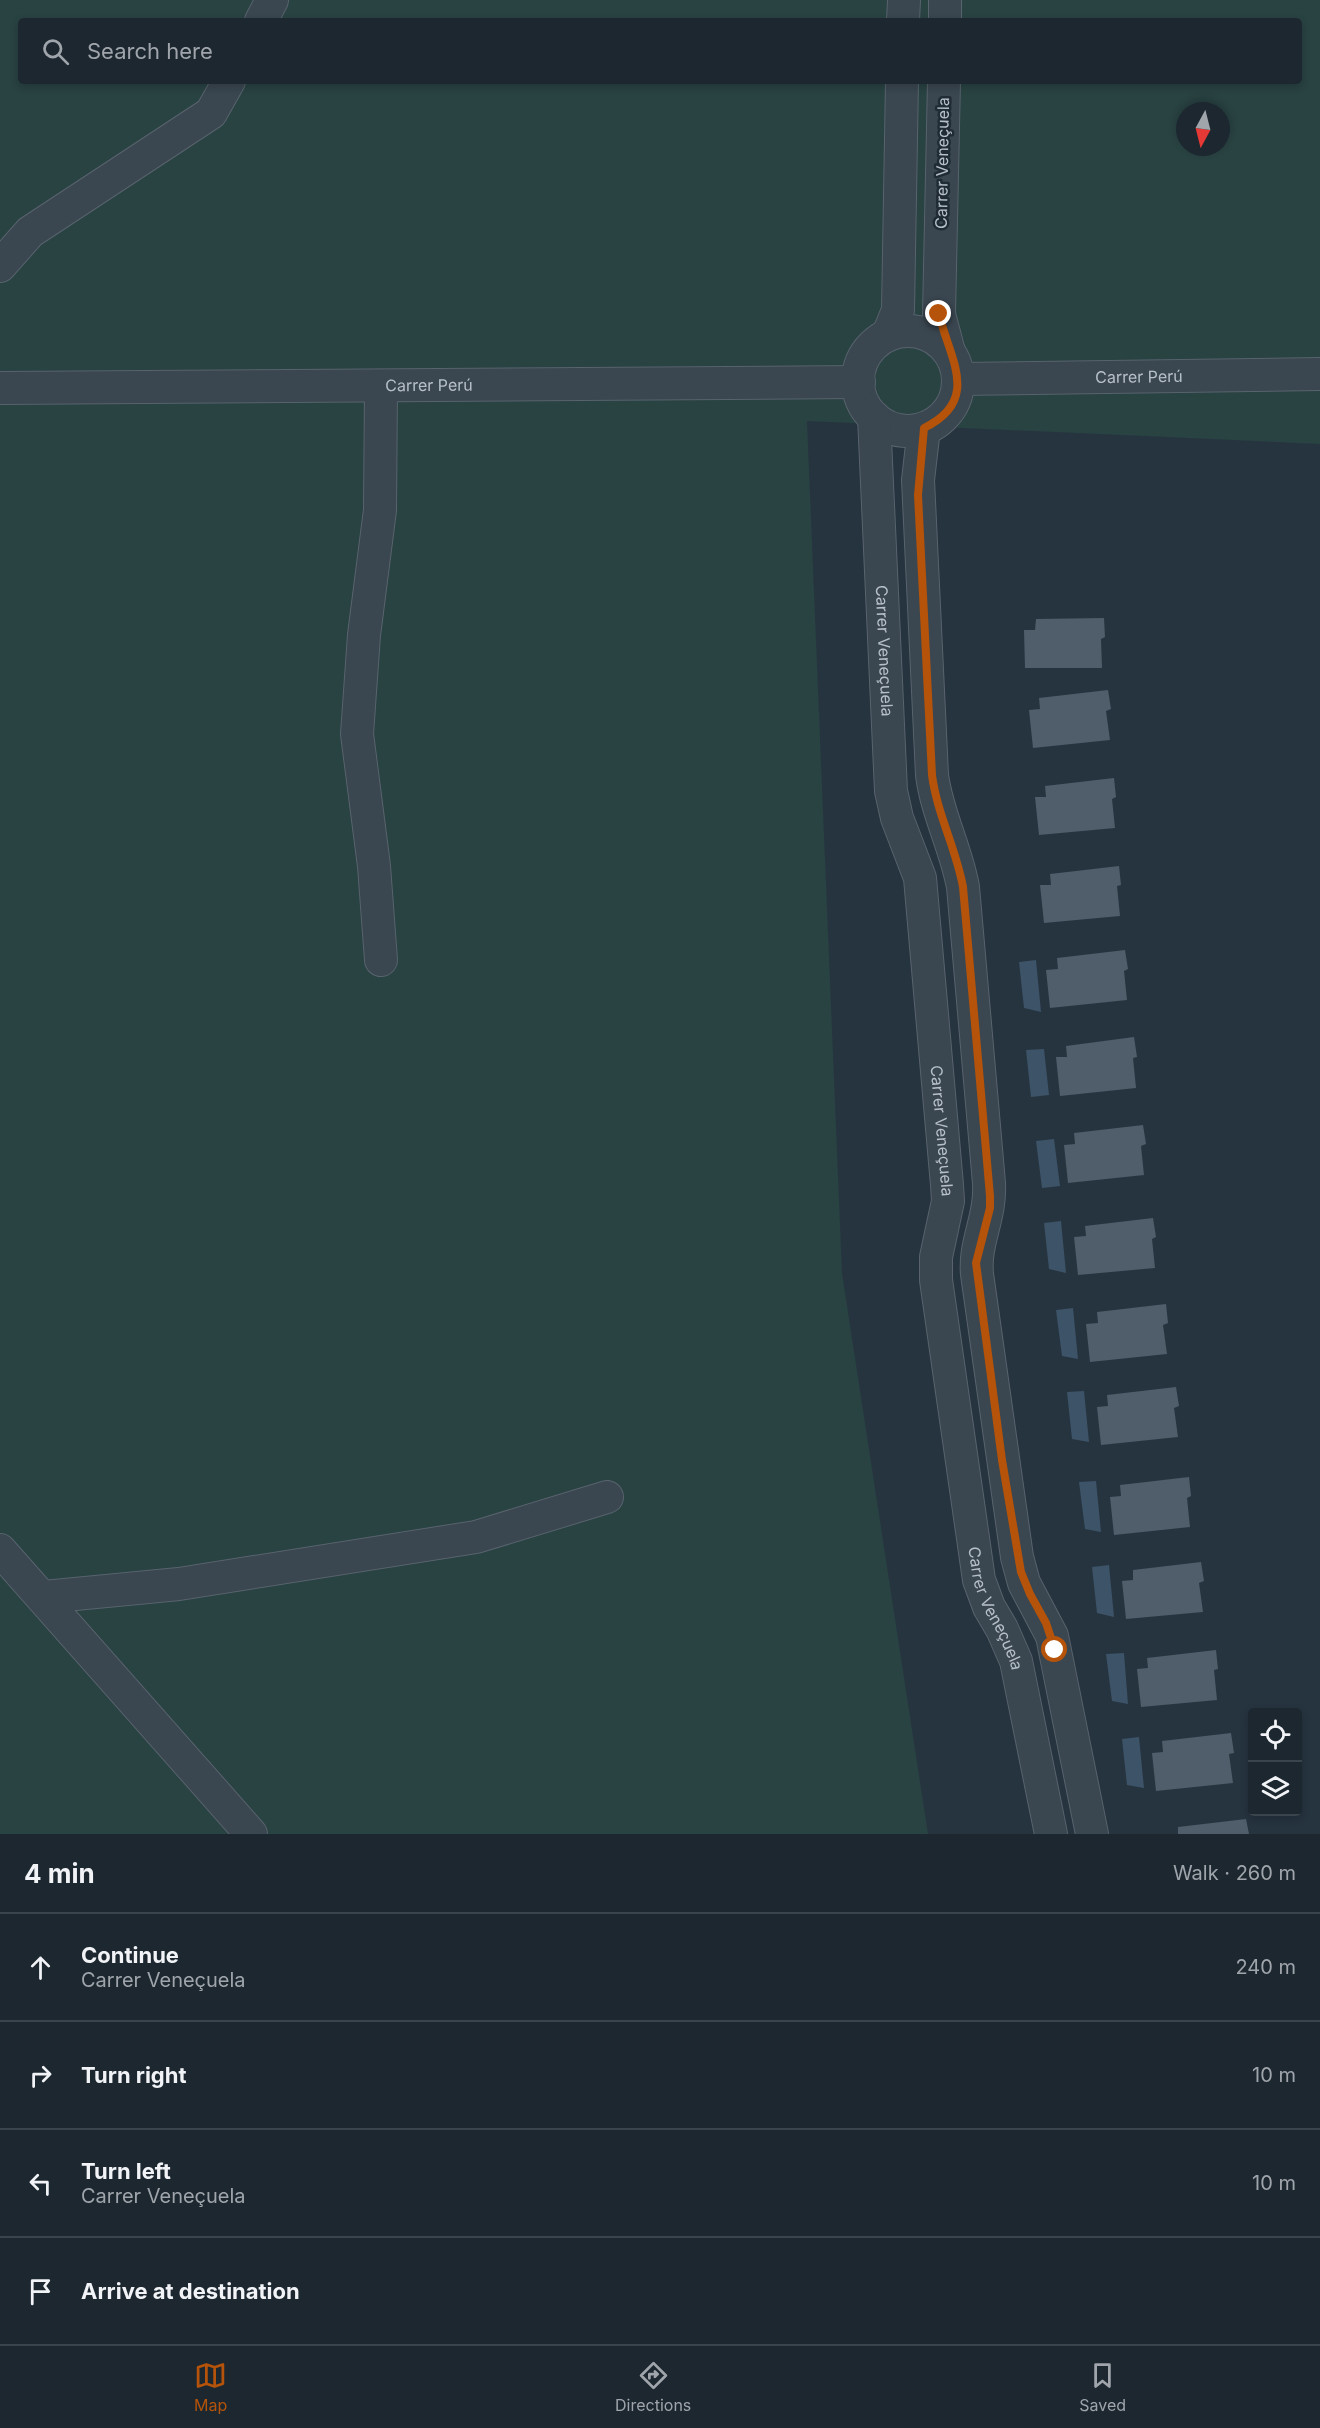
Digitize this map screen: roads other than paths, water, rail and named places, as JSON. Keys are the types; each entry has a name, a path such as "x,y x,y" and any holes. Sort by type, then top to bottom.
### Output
{"street":[{"path":"263,18 272,0"},
{"path":"903,18 904,0"},
{"path":"945,0 945,18"},
{"path":"0,266 30,232 211,113 227,84"},
{"path":"888,335 898,310 902,84"},
{"name":"Carrer Veneçuela","path":"944,84 939,314 954,365"},
{"path":"904,331 920,332 935,338 954,365 957,395 949,410 937,422 924,428 905,430 888,426 874,417 864,404 859,382 865,356 875,343 888,335 904,331"},
{"name":"Carrer Perú","path":"954,365 1320,374"},
{"name":"Carrer Perú","path":"0,388 859,382"},
{"path":"381,386 380,510 364,635 357,734 374,866 381,960"},
{"name":"Carrer Veneçuela","path":"874,417 891,791 899,824 920,878 947,1185 947,1213 936,1257 940,1319 980,1580 988,1607 1002,1629 1016,1661 1051,1834"},
{"path":"924,428 918,495 932,775 940,817 953,846 963,887 989,1183 990,1208 978,1250 978,1274 1017,1557 1024,1583 1054,1643 1092,1834"},
{"path":"44,1596 179,1584 476,1537 607,1497"},
{"path":"0,1550 44,1596 251,1834"}],"water":[{"path":"1036,960 1041,1012 1024,1008 1019,962"},
{"path":"1044,1049 1049,1095 1031,1097 1026,1050"},
{"path":"1054,1139 1060,1186 1042,1188 1036,1141"},
{"path":"1061,1221 1066,1273 1049,1269 1044,1223"},
{"path":"1073,1308 1078,1359 1062,1356 1056,1310"},
{"path":"1084,1391 1089,1442 1072,1439 1067,1392"},
{"path":"1096,1481 1101,1532 1085,1529 1079,1482"},
{"path":"1109,1565 1114,1617 1097,1613 1092,1567"},
{"path":"1124,1653 1128,1704 1112,1701 1106,1654"},
{"path":"1139,1737 1144,1788 1127,1785 1122,1739"}]}
